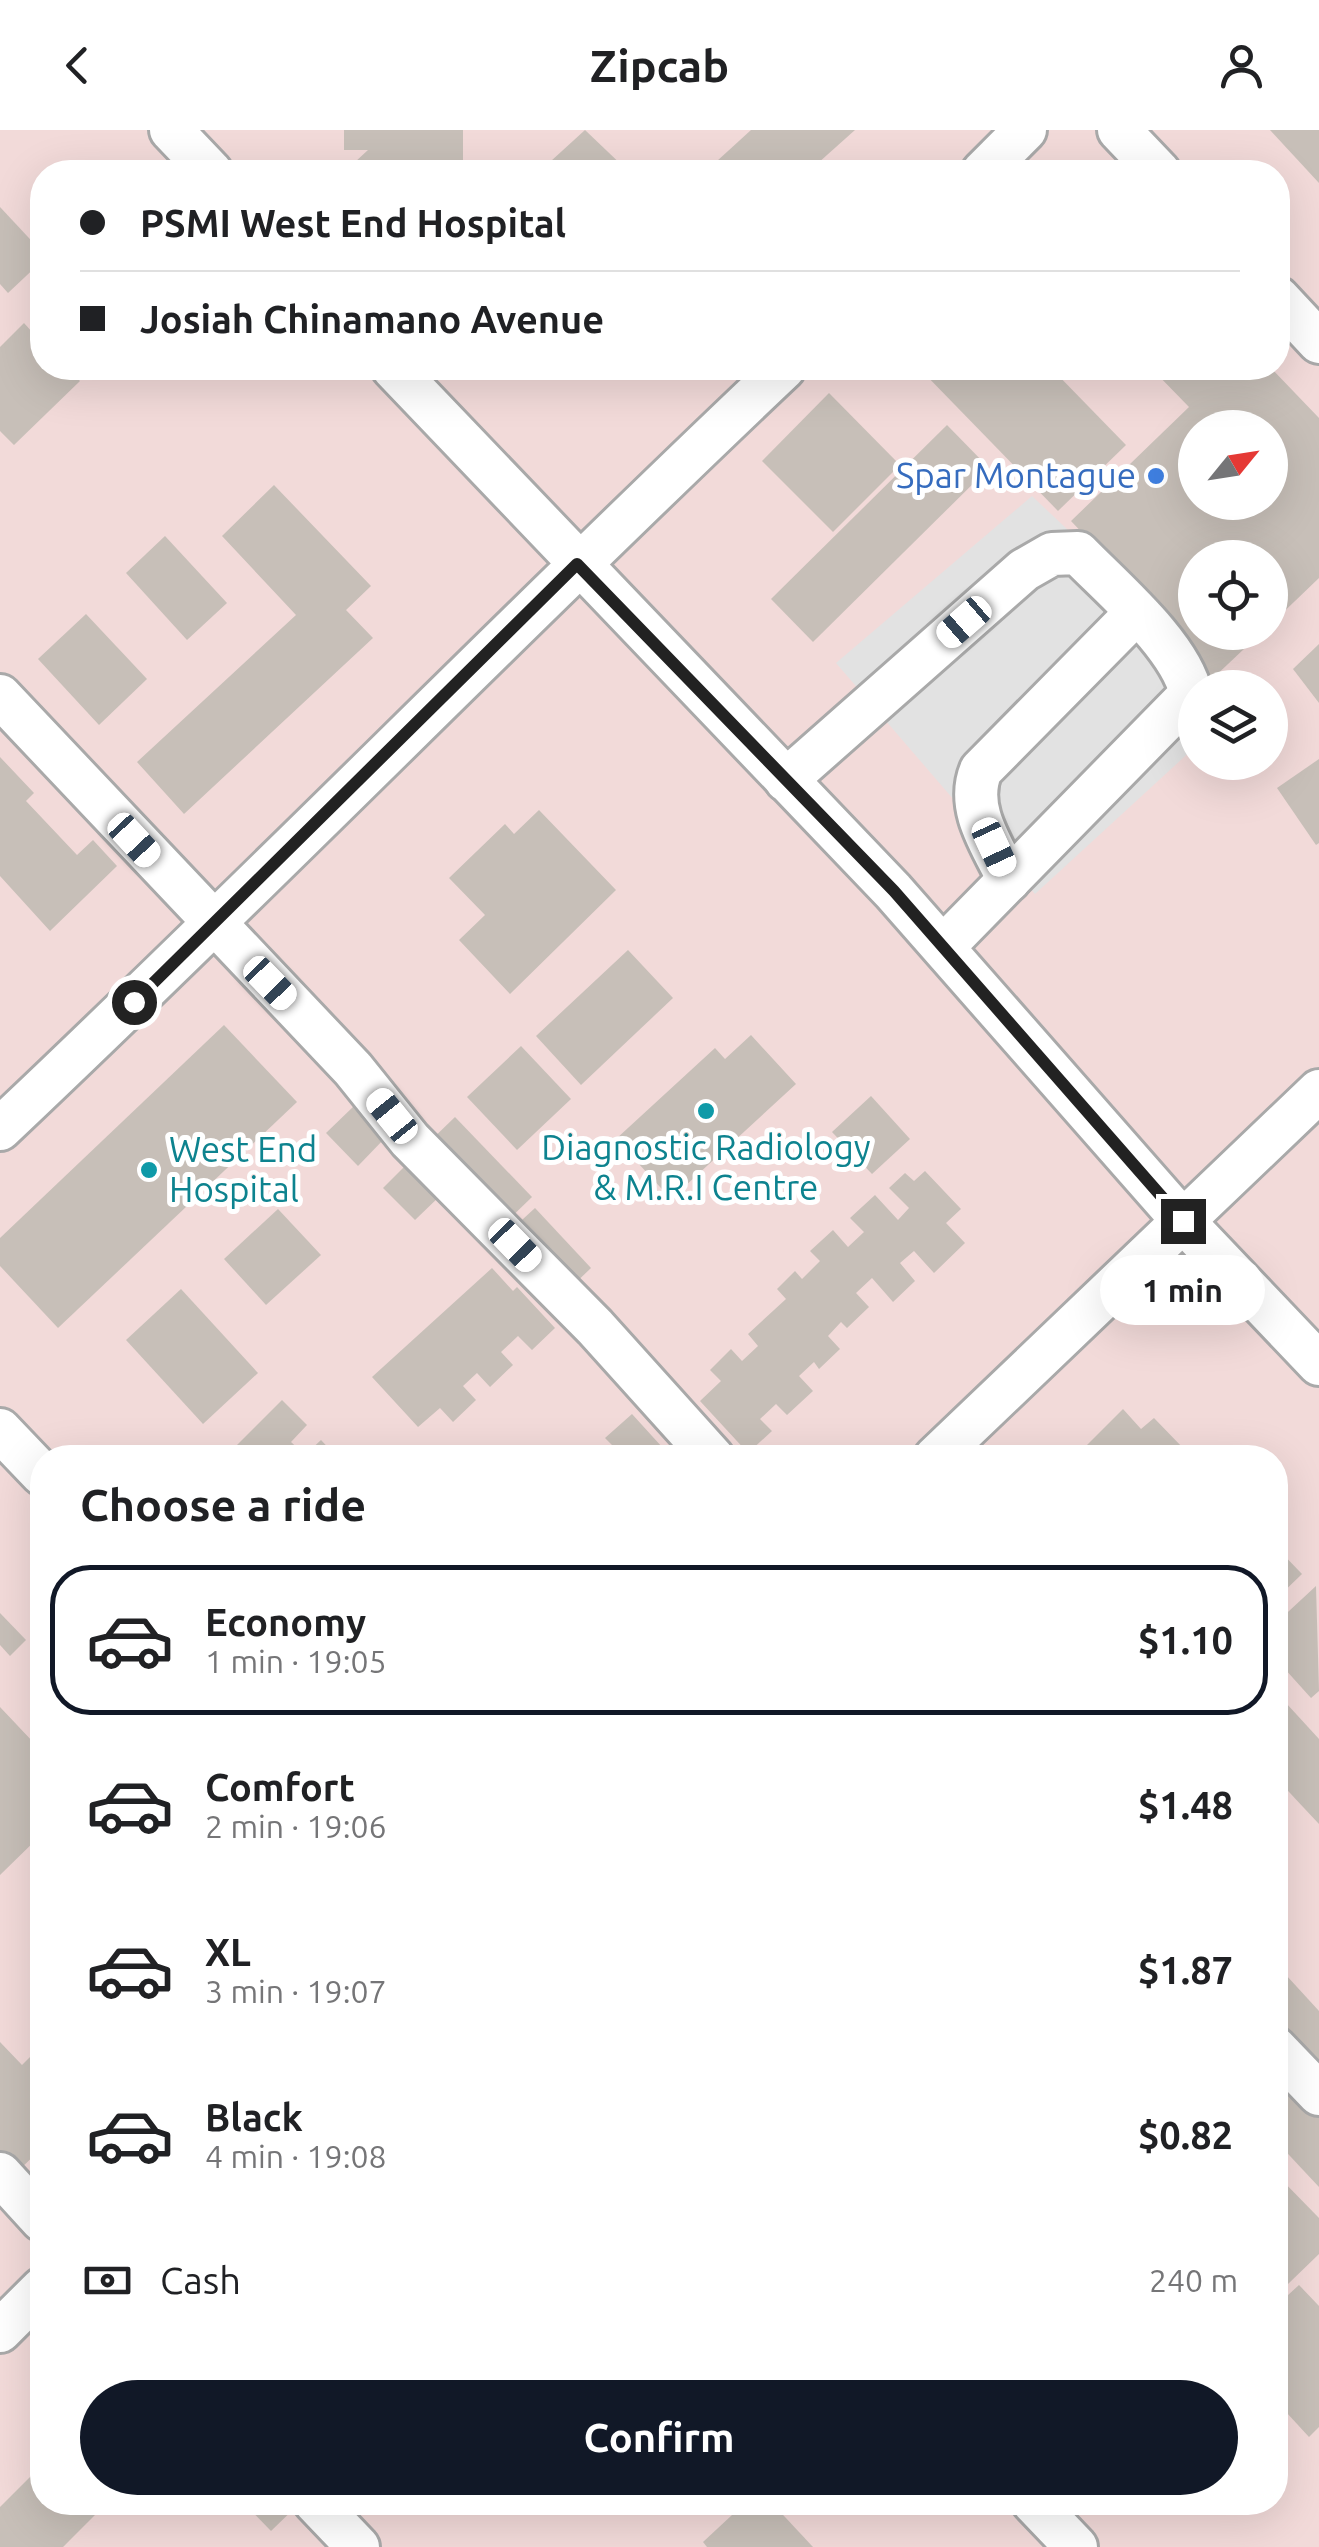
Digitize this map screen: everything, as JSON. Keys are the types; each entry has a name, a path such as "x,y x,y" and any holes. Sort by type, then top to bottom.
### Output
{"street":[{"path":"171,130 200,160"},
{"path":"995,160 1025,130"},
{"path":"1118,130 1147,160"},
{"path":"1290,311 1319,342"},
{"path":"405,380 942,947 1183,1221 1319,1364"},
{"path":"0,1129 215,926 577,564 771,380"},
{"path":"786,780 1024,570 1052,554 1078,554 1136,613 1187,675 1191,694 942,947"},
{"path":"1009,880 978,814 973,790 981,770 1136,613"},
{"path":"0,696 354,1069 410,1140 594,1327 701,1445"},
{"path":"949,1445 1319,1091"},
{"path":"0,1430 30,1461"},
{"path":"1288,2062 1319,2094"},
{"path":"0,2174 30,2207"},
{"path":"0,2331 30,2301"},
{"path":"327,2515 358,2547"},
{"path":"1045,2515 1076,2547"}],"shaded area":[{"path":"0,130 1319,130 1319,2547 0,2547"},
{"path":"1032,496 1178,634 1178,650 1195,650 1216,670 1178,670 1178,763 1035,894 836,663"}],"building":[{"path":"344,130 463,130 463,160 357,160 368,150 344,150"},
{"path":"585,130 616,160 552,160"},
{"path":"751,130 855,130 821,160 718,160"},
{"path":"1270,130 1319,130 1319,183"},
{"path":"0,207 30,239 30,272 8,293 0,284"},
{"path":"24,323 30,330 30,380 80,381 14,445 0,431 0,347"},
{"path":"931,380 1063,380 1126,445 1058,511"},
{"name":"Spar Montague","path":"1163,380 1283,380 1319,418 1319,578 1288,608 1288,540 1178,540 1178,634 1071,521 1178,418 1178,520 1288,520 1288,410 1186,410 1189,407"},
{"path":"829,393 900,465 833,532 762,461"},
{"path":"947,425 989,468 813,642 771,599"},
{"path":"274,485 371,586 346,610 373,638 184,814 137,762 296,615 222,536"},
{"path":"165,536 227,603 187,640 126,573"},
{"path":"86,614 147,679 99,725 38,659"},
{"path":"1319,644 1319,703 1293,669"},
{"name":"Spar Montague","path":"1181,650 1243,650 1222,670 1200,670"},
{"path":"0,757 34,793 26,801 77,855 93,840 117,866 50,931 0,876"},
{"path":"1319,759 1319,843 1316,845 1277,788"},
{"path":"539,810 616,890 510,994 459,940 485,915 449,878 505,824 514,834"},
{"path":"628,950 673,998 581,1085 536,1036"},
{"name":"West End Hospital","path":"224,1025 297,1102 58,1328 0,1266 0,1238"},
{"name":"Diagnostic Radiology & M.R.I Centre","path":"751,1035 796,1084 671,1199 616,1139 715,1048 725,1059"},
{"path":"521,1046 571,1099 517,1150 467,1097"},
{"path":"871,1096 910,1139 872,1174 832,1132"},
{"path":"354,1106 385,1138 358,1166 326,1133"},
{"path":"455,1117 532,1197 503,1225 426,1145"},
{"path":"410,1161 442,1194 415,1220 383,1188"},
{"path":"925,1171 961,1209 946,1223 965,1243 934,1273 914,1251 900,1263 915,1281 893,1302 872,1278 856,1293 869,1307 847,1328 841,1322 828,1336 840,1349 819,1369 814,1362 799,1376 813,1391 787,1415 776,1404 760,1419 772,1431 757,1445 741,1445 700,1401 721,1381 710,1370 731,1349 742,1361 758,1346 748,1334 786,1299 777,1289 795,1271 802,1279 820,1261 810,1251 833,1230 848,1247 864,1232 850,1218 875,1195 898,1220 909,1208 889,1188 905,1173 914,1181"},
{"path":"535,1208 591,1268 567,1291 510,1231"},
{"path":"278,1209 321,1255 266,1305 224,1259"},
{"path":"492,1268 513,1291 517,1287 555,1328 532,1350 518,1336 501,1352 513,1365 490,1387 477,1373 463,1386 476,1400 453,1422 440,1408 418,1427 372,1377"},
{"path":"181,1289 258,1373 203,1424 126,1340"},
{"path":"282,1400 307,1425 291,1442 294,1445 237,1445"},
{"path":"1123,1409 1141,1429 1154,1418 1180,1445 1087,1445"},
{"path":"632,1414 660,1445 612,1445 605,1438"},
{"path":"1288,1559 1302,1574 1288,1587"},
{"path":"1316,1586 1319,1691 1311,1698 1288,1672 1288,1612"},
{"path":"0,1613 26,1640 10,1656 0,1645"},
{"path":"1288,1705 1319,1739 1319,1824 1288,1791"},
{"path":"0,1707 30,1739 30,1846 0,1875"},
{"path":"1288,1977 1319,2011 1319,2072 1288,2039"},
{"path":"0,2042 22,2065 30,2057 30,2160 18,2171 0,2151"},
{"path":"1288,2081 1319,2113 1319,2187 1288,2154"},
{"path":"1288,2186 1319,2218 1319,2254 1288,2284"},
{"path":"1299,2285 1319,2306 1319,2427 1309,2437 1288,2414 1288,2295"},
{"path":"30,2477 30,2515 95,2515 63,2547 0,2547 0,2507"},
{"path":"256,2515 288,2515 271,2531"},
{"path":"732,2515 783,2515 813,2547 707,2547 703,2542"}],"place":[{"name":"Spar Montague","path":"1156,476"},
{"name":"Diagnostic Radiology & M.R.I Centre","path":"706,1111"},
{"name":"West End Hospital","path":"149,1170"}],"route":[{"path":"134,1002 577,564 894,891 1183,1221"}]}
